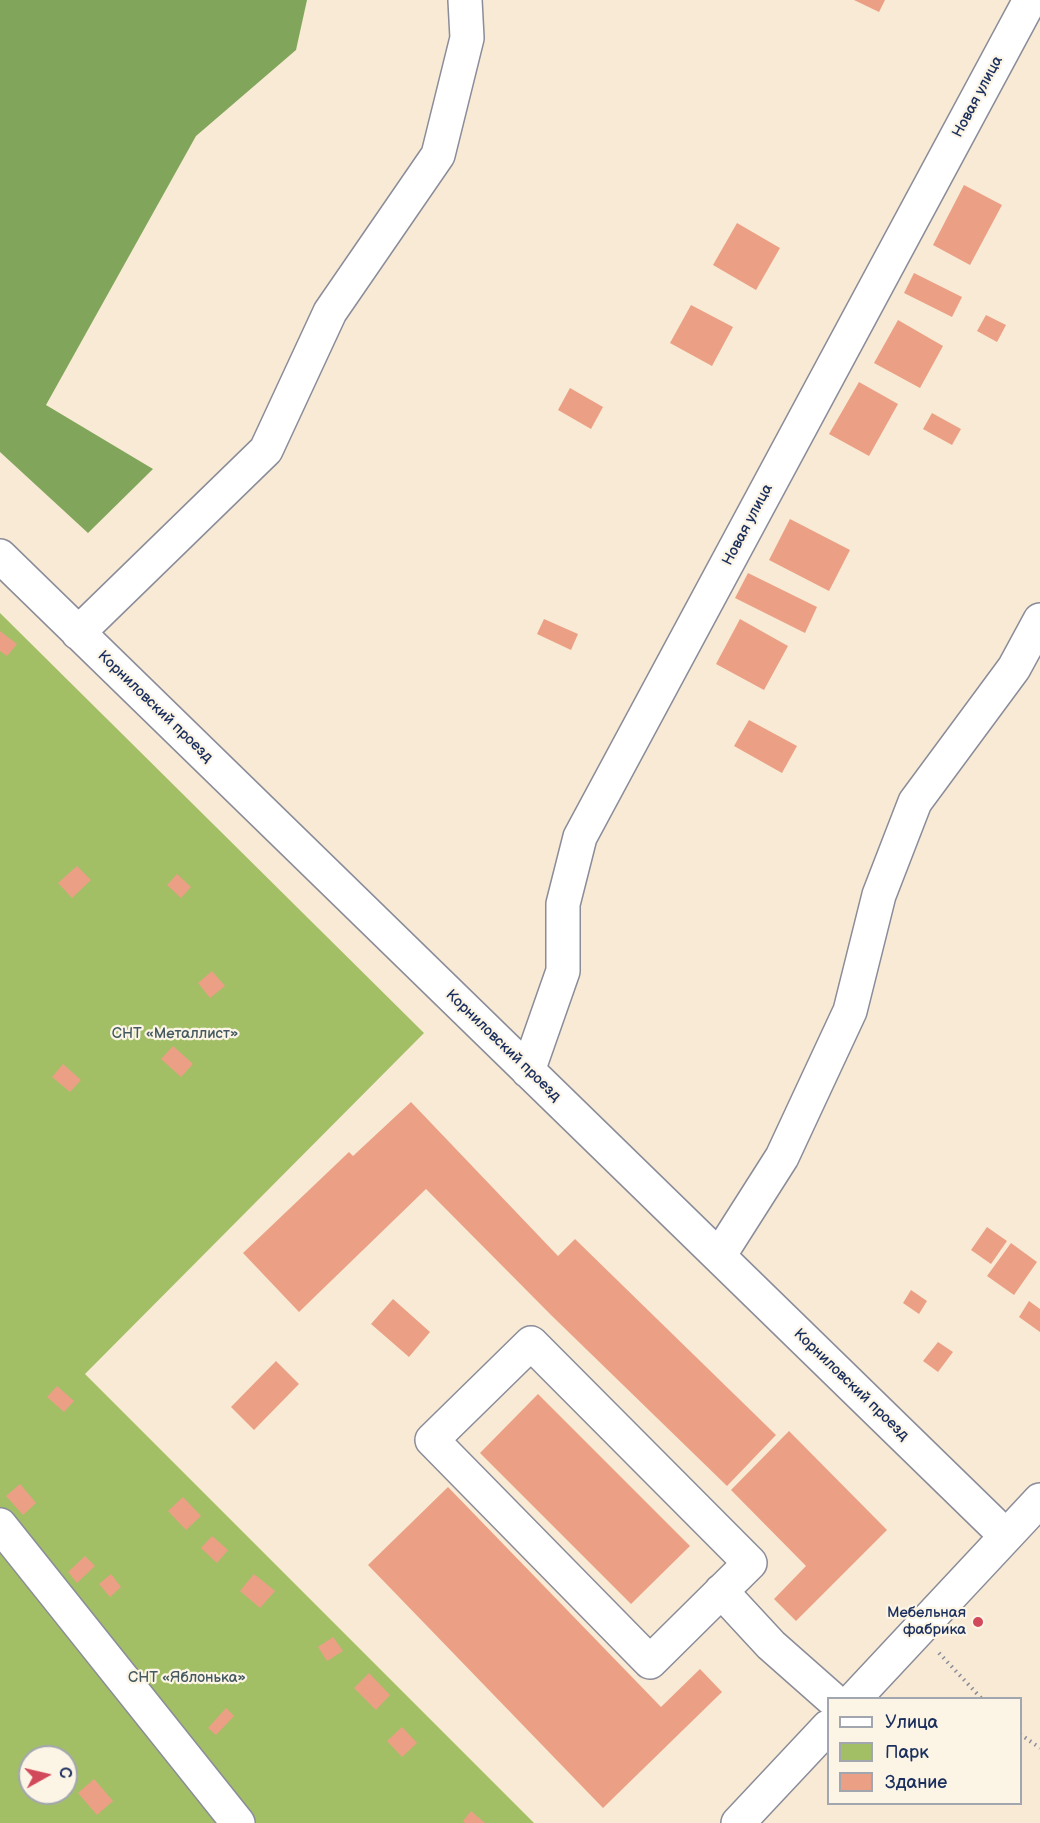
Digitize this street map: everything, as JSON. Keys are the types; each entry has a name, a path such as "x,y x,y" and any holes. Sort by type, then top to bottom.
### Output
{"street":[{"path":"78,633 266,450 330,312 438,155 467,38 465,0"},
{"name":"Новая улица","path":"528,1071 563,971 563,904 580,837 1030,0"},
{"name":"Корниловский проезд","path":"0,556 1006,1536"},
{"path":"719,1256 783,1156 850,1011 879,895 915,802 1014,668 1040,620"},
{"path":"531,1342 750,1563 721,1591 650,1662 432,1440 531,1342"},
{"path":"856,1697 1040,1500"},
{"path":"0,1525 238,1823"},
{"path":"721,1591 771,1645 830,1697"},
{"path":"738,1823 827,1728"}],"path":[{"path":"919,1630 980,1697"},
{"path":"1022,1735 1040,1748"}],"green space":[{"path":"0,0 307,0 296,50 196,136 46,405 153,469 88,533 0,452"},
{"path":"0,613 424,1033 85,1374 534,1823 0,1823"}],"building":[{"path":"854,0 885,0 879,12"},
{"path":"964,185 1002,205 970,265 933,245"},
{"path":"737,223 780,248 756,290 713,265"},
{"path":"914,273 962,297 952,317 904,293"},
{"path":"691,305 733,327 712,366 670,343"},
{"path":"986,315 1006,325 997,342 977,331"},
{"path":"898,320 943,346 920,388 874,363"},
{"path":"859,382 898,404 869,456 829,434"},
{"path":"570,388 603,407 591,429 558,410"},
{"path":"932,413 961,429 952,445 923,429"},
{"path":"790,519 850,550 829,591 769,560"},
{"path":"748,573 817,607 805,633 735,598"},
{"path":"544,619 578,634 571,650 537,634"},
{"path":"740,619 788,646 764,690 716,664"},
{"path":"0,631 17,644 7,656 0,651"},
{"path":"749,720 797,746 782,773 734,746"},
{"path":"77,866 91,880 72,898 58,883"},
{"path":"177,874 191,887 181,898 167,885"},
{"path":"212,971 225,986 210,998 198,983"},
{"path":"173,1046 193,1064 181,1077 161,1059"},
{"path":"63,1064 81,1080 70,1092 52,1077"},
{"path":"411,1102 558,1256 575,1239 776,1435 727,1486 551,1315 426,1189 299,1312 243,1253 349,1152 353,1156"},
{"path":"987,1227 1007,1241 991,1264 971,1250"},
{"path":"1011,1243 1037,1262 1014,1295 987,1276"},
{"path":"911,1290 927,1301 919,1314 903,1303"},
{"path":"393,1299 430,1332 409,1357 371,1324"},
{"path":"1029,1301 1040,1309 1040,1332 1019,1317"},
{"path":"938,1342 953,1352 938,1372 923,1361"},
{"path":"276,1361 299,1384 254,1430 231,1407"},
{"path":"57,1386 74,1401 64,1412 47,1397"},
{"path":"538,1394 690,1546 631,1604 480,1453"},
{"path":"789,1431 887,1530 796,1621 774,1599 806,1566 731,1490"},
{"path":"20,1484 36,1503 23,1515 6,1496"},
{"path":"448,1487 661,1707 700,1669 722,1692 603,1808 368,1565"},
{"path":"183,1497 201,1516 186,1530 168,1511"},
{"path":"212,1536 228,1550 217,1563 201,1548"},
{"path":"85,1556 95,1566 77,1583 68,1572"},
{"path":"111,1574 121,1587 110,1597 99,1584"},
{"path":"254,1574 275,1591 260,1608 240,1591"},
{"path":"333,1637 343,1651 327,1661 318,1647"},
{"path":"369,1673 390,1695 376,1710 354,1688"},
{"path":"226,1708 234,1716 216,1735 208,1728"},
{"path":"402,1727 417,1743 402,1757 387,1741"},
{"path":"94,1779 113,1801 97,1815 78,1793"},
{"path":"471,1811 485,1823 465,1823 463,1821"}],"place":[{"name":"Мебельная фабрика","path":"978,1622"}],"park label":[{"name":"СНТ «Металлист»","path":"175,1034"},
{"name":"СНТ «Яблонька»","path":"187,1678"}]}
